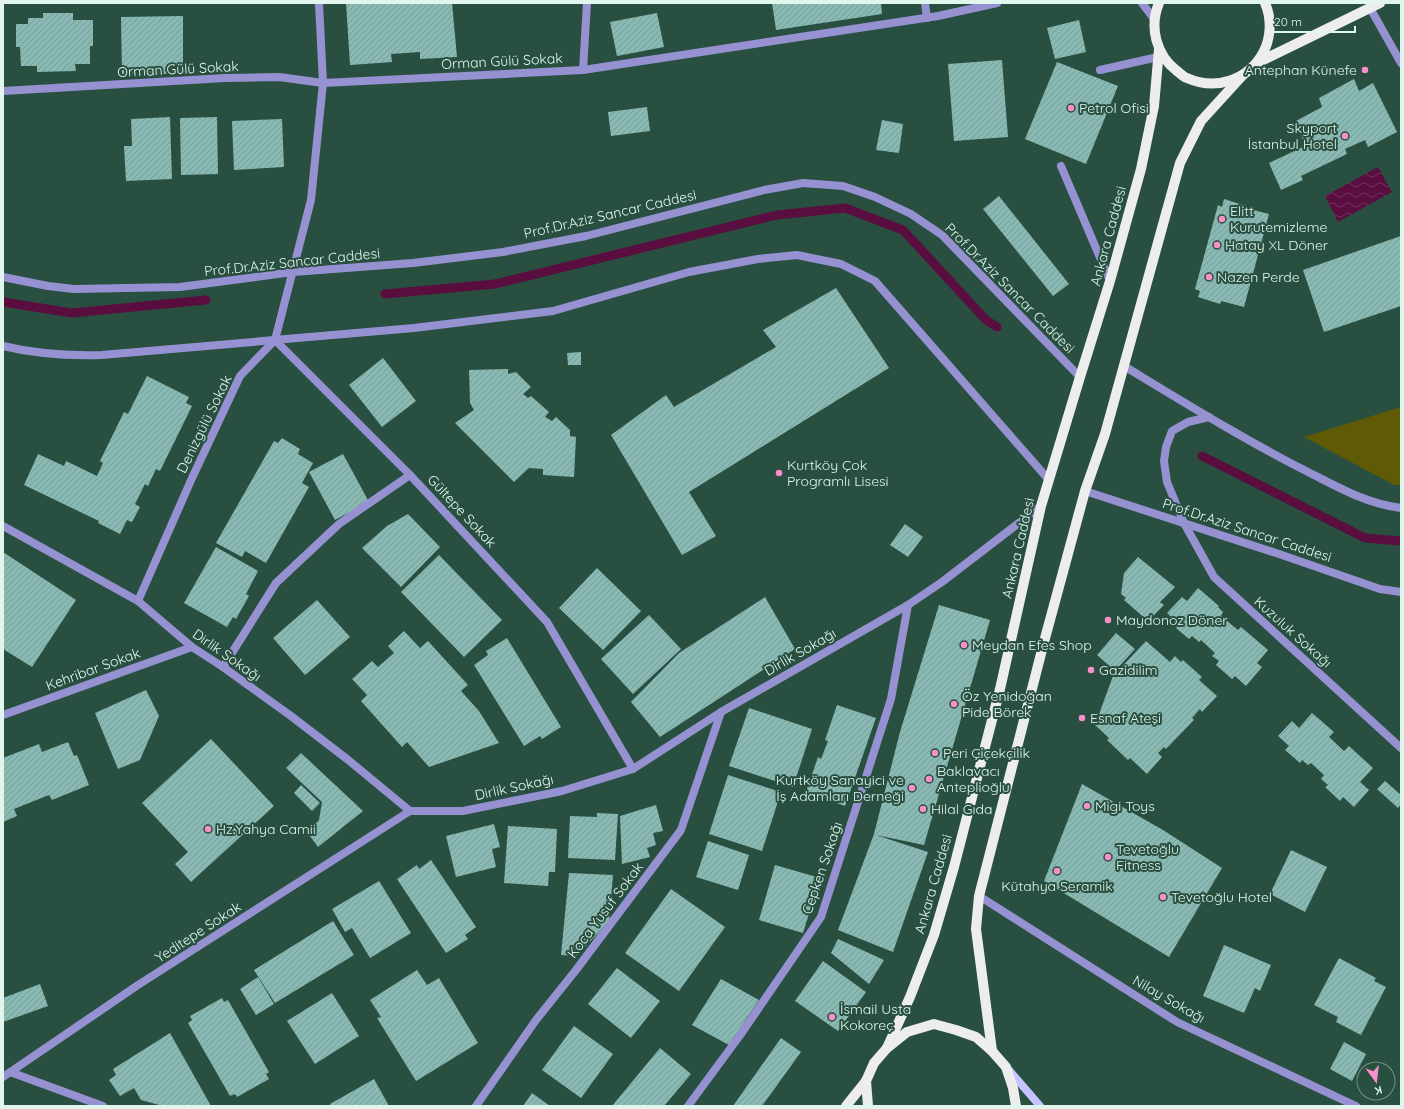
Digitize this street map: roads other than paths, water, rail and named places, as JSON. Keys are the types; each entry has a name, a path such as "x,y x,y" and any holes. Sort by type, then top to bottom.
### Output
{"main road":[{"path":"1159,3 1156,11 1154,31 1158,53 1170,66 1186,78 1205,83 1225,82 1243,75"},
{"path":"1257,63 1266,47 1270,29 1269,11 1265,3"},
{"path":"992,1051 976,929 979,896 1044,642 1085,490 1105,434 1180,163 1201,121 1243,75 1257,63 1375,5"},
{"name":"Ankara Caddesi","path":"887,1048 910,997 934,935 952,874 1000,689 1042,506 1110,281 1141,169 1154,106 1158,53"},
{"path":"846,1106 866,1081 874,1063 887,1048 907,1032 934,1024 976,1037 992,1051 1040,1106"},
{"path":"1006,1068 1016,1106"},
{"path":"866,1081 868,1106"}],"street":[{"path":"276,340 311,200 323,83 318,3"},
{"path":"583,70 587,3"},
{"path":"925,3 927,18"},
{"name":"Orman Gülü Sokak","path":"3,91 225,78 279,77 323,83 583,70 927,18 997,3"},
{"path":"1142,3 1155,20"},
{"path":"1375,5 1401,63"},
{"path":"1100,70 1158,53"},
{"path":"1061,166 1110,281"},
{"name":"Prof.Dr.Aziz Sancar Caddesi","path":"3,277 48,286 74,289 180,287 293,272 413,263 503,252 586,236 764,190 803,183 843,186 875,197 911,214 942,235 1080,377"},
{"path":"3,346 25,352 73,356 102,355 414,328 553,311 689,272 758,258 797,255 841,264 875,281 1049,480"},
{"path":"276,340 410,475"},
{"name":"Denizgülü Sokak","path":"138,601 192,478 240,376 276,340"},
{"path":"1124,366 1271,453 1359,498 1376,504 1401,508"},
{"name":"Kuzuluk Sokağı","path":"1209,417 1188,422 1172,431 1166,447 1164,461 1167,482 1184,522 1214,577 1401,748"},
{"name":"Gültepe Sokak","path":"223,667 276,583 339,524 410,475 547,622 633,769"},
{"name":"Prof.Dr.Aziz Sancar Caddesi","path":"1085,490 1338,573 1380,589 1401,592"},
{"name":"Dirlik Sokağı","path":"3,526 138,601 192,647 223,667 298,721 410,811 463,811 562,790 633,769 721,712 908,604 942,582 1042,506"},
{"name":"Cepken Sokağı","path":"688,1106 741,1034 820,917 891,699 908,604"},
{"name":"Kehribar Sokak","path":"3,715 192,647"},
{"name":"Koca Yusuf Sokak","path":"476,1106 536,1020 576,970 681,830 721,712"},
{"name":"Yeditepe Sokak","path":"3,1077 138,985 410,811"},
{"name":"Nilay Sokağı","path":"979,896 1177,1022 1356,1106"},
{"path":"10,1072 103,1106"}],"water":[{"path":"1378,167 1392,192 1338,222 1325,196"}],"waterway":[{"path":"385,294 495,284 777,215 845,208 903,230 986,320 997,327"},
{"path":"3,302 72,313 206,300"},
{"path":"1202,456 1365,538 1401,541"}],"place":[{"name":"Antephan Künefe","path":"1365,70"},
{"name":"Petrol Ofisi","path":"1071,108"},
{"name":"Skyport İstanbul Hotel","path":"1345,136"},
{"name":"Elitt Kurutemizleme","path":"1222,219"},
{"name":"Hatay XL Döner","path":"1217,245"},
{"name":"Nazen Perde","path":"1209,277"},
{"name":"Kurtköy Çok Programlı Lisesi","path":"779,473"},
{"name":"Maydonoz Döner","path":"1108,620"},
{"name":"Meydan Efes Shop","path":"964,645"},
{"name":"Gazidilim","path":"1091,670"},
{"name":"Öz Yenidoğan Pide Börek","path":"954,704"},
{"name":"Esnaf Ateşi","path":"1082,718"},
{"name":"Peri Çiçekçilik","path":"935,753"},
{"name":"Baklavacı Anteplioğlu","path":"929,779"},
{"name":"Kurtköy Sanayici ve İş Adamları Derneği","path":"912,788"},
{"name":"Migi Toys","path":"1087,806"},
{"name":"Hilal Gıda","path":"923,809"},
{"name":"Hz.Yahya Camii","path":"208,829"},
{"name":"Tevetoğlu Fitness","path":"1108,857"},
{"name":"Kütahya Seramik","path":"1057,871"},
{"name":"Tevetoğlu Hotel","path":"1163,897"},
{"name":"İsmail Usta Kokoreç","path":"832,1017"}]}
